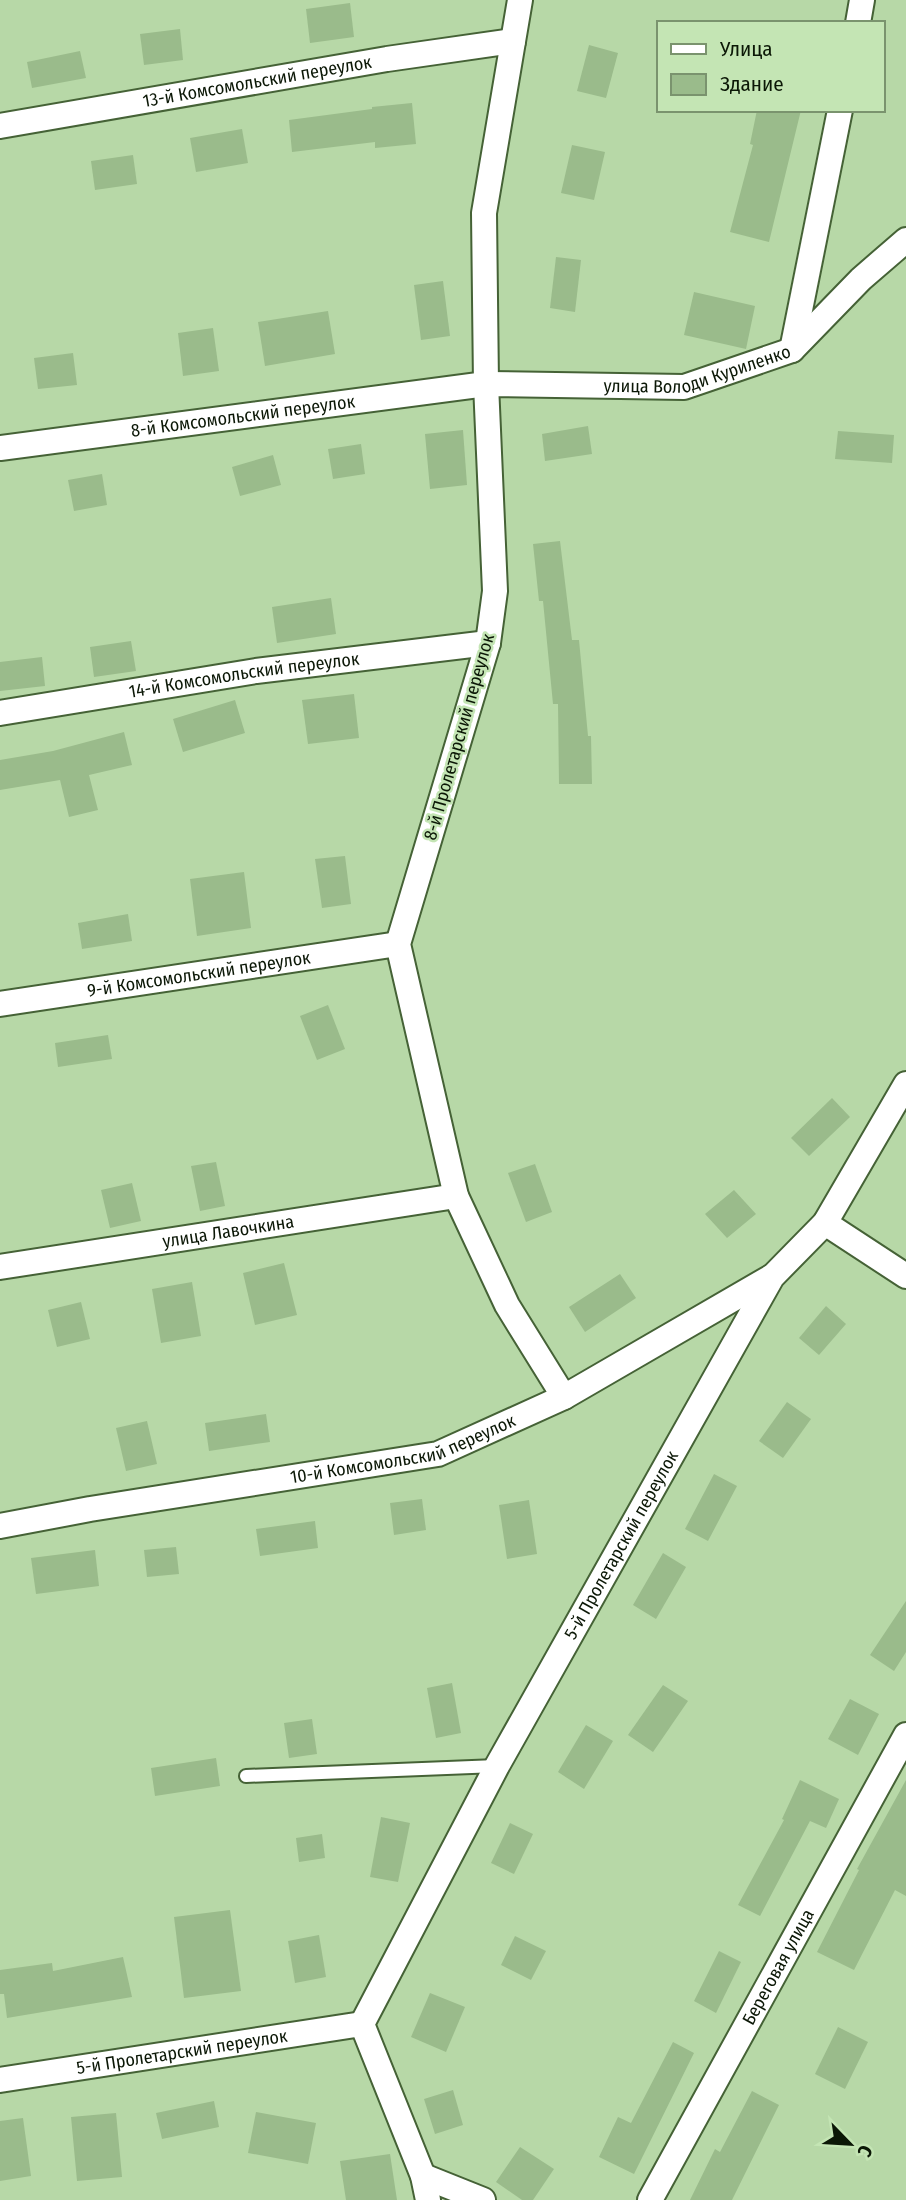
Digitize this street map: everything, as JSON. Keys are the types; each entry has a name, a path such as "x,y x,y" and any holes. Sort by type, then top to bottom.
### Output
{"street":[{"name":"8-й Пролетарский переулок","path":"520,0 484,213 486,384 495,591 488,643 398,944 456,1196 507,1305 564,1397"},
{"path":"858,21 862,0"},
{"name":"13-й Комсомольский переулок","path":"0,126 374,61 513,41"},
{"path":"792,350 840,112"},
{"name":"улица Володи Куриленко","path":"486,384 684,387 792,350 862,279 906,240"},
{"name":"8-й Комсомольский переулок","path":"0,449 486,384"},
{"name":"14-й Комсомольский переулок","path":"0,713 256,671 488,643"},
{"name":"9-й Комсомольский переулок","path":"0,1004 398,944"},
{"name":"5-й Пролетарский переулок","path":"0,2080 362,2024 497,1766 772,1277 825,1223 906,1084"},
{"name":"улица Лавочкина","path":"0,1267 456,1196"},
{"path":"825,1223 906,1276"},
{"name":"10-й Комсомольский переулок","path":"0,1526 90,1509 438,1454 564,1397 772,1277"},
{"name":"Береговая улица","path":"650,2200 906,1735"},
{"path":"362,2024 426,2188 483,2200"}],"lane":[{"path":"246,1776 497,1766"}],"building":[{"path":"350,3 354,37 310,43 306,9"},
{"path":"180,29 183,60 144,65 140,34"},
{"path":"589,45 618,53 606,98 577,91"},
{"path":"80,51 86,78 32,88 27,62"},
{"path":"412,103 416,144 375,148 375,142 292,152 289,120"},
{"path":"757,112 801,112 769,242 730,232 753,145 750,144"},
{"path":"242,129 248,163 196,172 190,138"},
{"path":"572,145 605,152 594,200 561,193"},
{"path":"133,155 137,184 95,190 91,161"},
{"path":"556,257 581,260 575,312 550,308"},
{"path":"443,281 450,336 421,340 414,285"},
{"path":"694,292 755,306 746,349 684,335"},
{"path":"328,311 335,354 265,366 258,322"},
{"path":"213,328 219,371 183,376 178,333"},
{"path":"73,353 77,385 38,389 34,358"},
{"path":"588,426 592,454 545,461 542,434"},
{"path":"463,430 467,485 430,489 425,434"},
{"path":"838,431 894,435 892,463 835,459"},
{"path":"361,444 365,474 333,479 328,449"},
{"path":"273,455 281,485 240,496 232,467"},
{"path":"102,474 107,505 74,511 68,480"},
{"path":"560,541 572,640 579,640 588,736 591,736 592,784 559,784 558,704 553,704 543,601 539,601 533,544"},
{"path":"331,598 336,634 277,643 272,607"},
{"path":"131,641 136,671 94,677 90,647"},
{"path":"42,657 45,686 0,691 0,662"},
{"path":"354,694 359,738 308,744 302,700"},
{"path":"235,700 245,733 183,752 173,719"},
{"path":"124,732 132,765 89,775 98,810 69,817 60,780 0,790 0,760 53,751"},
{"path":"345,856 351,904 322,908 315,859"},
{"path":"244,872 251,928 197,936 190,879"},
{"path":"128,914 132,941 82,949 78,923"},
{"path":"328,1005 345,1049 317,1060 300,1016"},
{"path":"108,1035 112,1059 58,1067 55,1043"},
{"path":"832,1098 850,1117 809,1156 791,1138"},
{"path":"216,1162 225,1206 200,1211 191,1166"},
{"path":"535,1164 552,1212 526,1222 508,1173"},
{"path":"132,1183 141,1221 110,1228 101,1190"},
{"path":"734,1190 756,1214 727,1238 705,1214"},
{"path":"284,1263 297,1315 255,1325 243,1273"},
{"path":"620,1274 636,1298 585,1332 569,1307"},
{"path":"192,1282 201,1336 161,1343 152,1289"},
{"path":"81,1302 90,1339 57,1347 48,1310"},
{"path":"826,1306 846,1324 819,1355 799,1338"},
{"path":"787,1402 811,1419 783,1458 759,1441"},
{"path":"266,1414 270,1442 209,1451 205,1423"},
{"path":"147,1421 157,1464 126,1471 116,1428"},
{"path":"714,1474 737,1486 708,1541 685,1529"},
{"path":"422,1499 426,1530 394,1535 390,1503"},
{"path":"529,1500 537,1554 507,1559 499,1505"},
{"path":"315,1521 318,1548 260,1556 256,1529"},
{"path":"176,1547 179,1574 147,1577 144,1550"},
{"path":"95,1550 99,1586 36,1594 31,1558"},
{"path":"663,1553 686,1567 656,1619 633,1605"},
{"path":"906,1601 906,1652 894,1671 870,1655"},
{"path":"452,1683 461,1733 436,1738 427,1688"},
{"path":"663,1685 688,1701 653,1752 628,1735"},
{"path":"850,1699 879,1714 858,1755 828,1739"},
{"path":"312,1719 317,1754 289,1758 284,1723"},
{"path":"586,1725 613,1741 584,1789 558,1772"},
{"path":"216,1758 220,1786 155,1796 151,1768"},
{"path":"800,1780 839,1799 826,1828 810,1821 760,1916 738,1905 784,1820 782,1819"},
{"path":"906,1780 906,1896 895,1890 854,1970 817,1952 859,1870 857,1869"},
{"path":"381,1817 410,1823 398,1882 370,1877"},
{"path":"510,1823 533,1834 514,1874 491,1863"},
{"path":"322,1834 325,1858 299,1862 296,1838"},
{"path":"230,1910 241,1991 184,1998 174,1917"},
{"path":"319,1935 326,1977 295,1983 288,1941"},
{"path":"515,1936 546,1951 531,1980 501,1965"},
{"path":"719,1951 741,1962 716,2013 694,2001"},
{"path":"123,1957 132,1997 7,2018 4,1994 0,1994 0,1970 52,1963 53,1971"},
{"path":"430,1993 465,2007 446,2052 411,2037"},
{"path":"838,2027 868,2042 845,2089 815,2074"},
{"path":"673,2042 694,2053 634,2174 599,2157 618,2117 631,2123"},
{"path":"453,2090 463,2125 435,2134 424,2099"},
{"path":"752,2091 779,2105 732,2200 690,2200 715,2149 720,2152"},
{"path":"214,2101 219,2127 162,2139 156,2113"},
{"path":"256,2112 316,2123 308,2164 248,2153"},
{"path":"116,2113 122,2177 77,2181 71,2117"},
{"path":"23,2118 31,2176 0,2181 0,2121"},
{"path":"520,2147 554,2169 533,2200 522,2200 496,2182"},
{"path":"390,2154 397,2200 346,2200 340,2161"}]}
